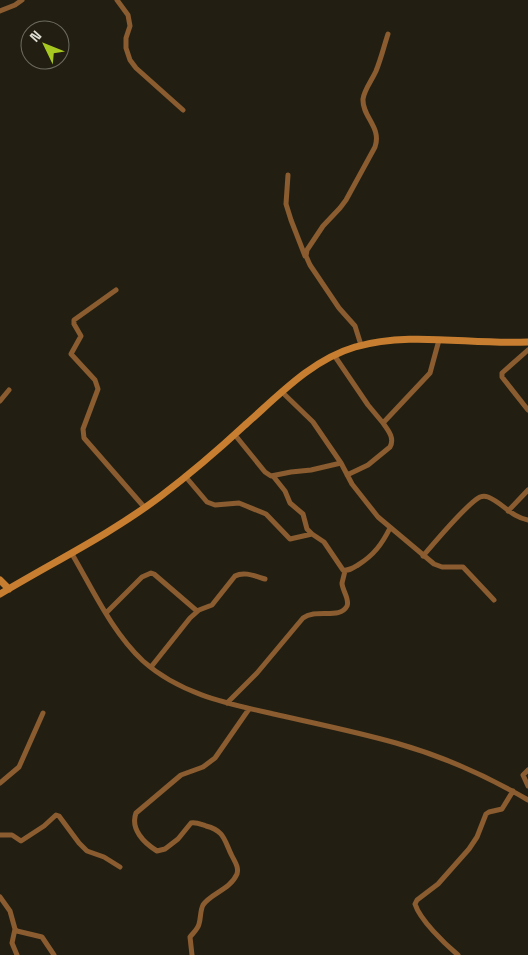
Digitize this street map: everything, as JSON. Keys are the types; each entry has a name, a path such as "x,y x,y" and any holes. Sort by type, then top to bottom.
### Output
{"street":[{"path":"0,11 22,0"},
{"path":"117,0 130,20 125,42 130,60 136,68 183,110"},
{"path":"306,256 307,250 323,226 346,200 376,144 376,133 364,105 363,97 376,70 388,34"},
{"path":"288,175 286,204 306,256 339,308 355,326 362,345"},
{"path":"116,290 74,320 74,324 81,336 71,354 95,380 98,389 83,429 84,438 145,508"},
{"path":"0,594 116,528 145,508 234,435 304,373 334,355 362,345 395,340 528,342"},
{"path":"383,423 430,373 439,340"},
{"path":"528,350 502,373 502,377 528,410"},
{"path":"334,355 392,438 390,447 368,465 347,475"},
{"path":"0,401 9,390"},
{"path":"282,392 313,422 363,499 390,528 434,564 442,567 463,567 494,600"},
{"path":"234,435 265,472 273,476 285,491 290,503 303,514 305,526 312,534 324,542 340,567 345,571"},
{"path":"273,476 341,463"},
{"path":"185,476 211,504 239,503 266,514 290,539 312,534"},
{"path":"508,512 528,490"},
{"path":"423,556 470,505 480,497 490,498 508,512 528,520"},
{"path":"345,571 372,555 384,540 390,528"},
{"path":"72,554 106,613 128,645 151,667 169,680 202,696 227,703 397,743 456,763 528,800"},
{"path":"227,703 257,673 304,618 314,613 337,613 345,608 348,601 342,583 345,571"},
{"path":"106,613 142,577 151,573 197,611"},
{"path":"151,667 181,628 197,611 212,605 236,575 246,574 266,579"},
{"path":"0,580 10,588"},
{"path":"192,955 190,937 200,924 200,914 204,905 209,899 229,885 237,872 236,862 225,838 220,832 212,828 194,822 191,823 178,839 165,849 157,851 136,831 134,818 140,810 181,775 203,767 215,758 249,709"},
{"path":"0,783 19,767 43,713"},
{"path":"528,770 523,775 528,786"},
{"path":"458,955 440,940 418,912 415,904 417,900 438,884 469,849 477,836 486,814 502,809 513,791"},
{"path":"0,835 12,835 21,840 44,826 56,815 87,851 104,857 120,867"},
{"path":"0,898 10,912 15,929 12,943 17,955"},
{"path":"15,929 42,936 54,955"}]}
